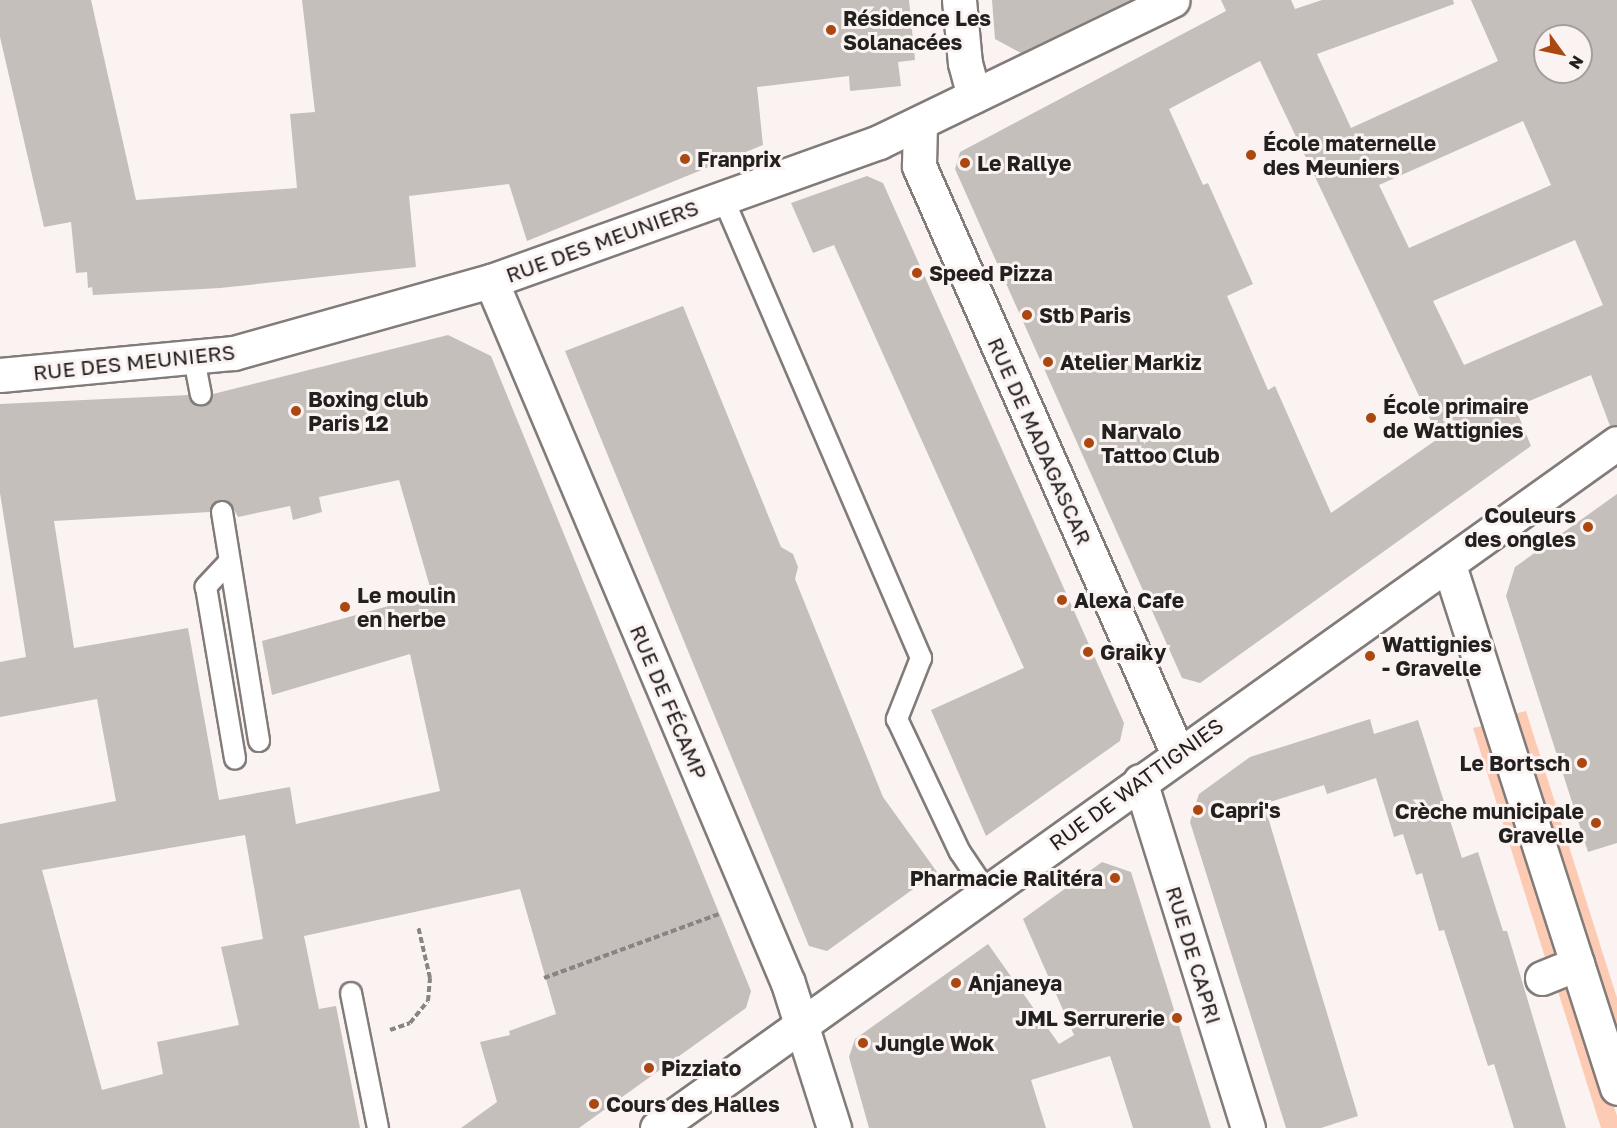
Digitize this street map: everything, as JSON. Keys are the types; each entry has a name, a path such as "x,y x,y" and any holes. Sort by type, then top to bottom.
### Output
{"street":[{"path":"959,0 965,63 974,96"},
{"name":"RUE DES MEUNIERS","path":"1,366 194,359 234,353 491,281 920,124 1173,0"},
{"name":"RUE DE MADAGASCAR","path":"920,124 919,166 1178,754"},
{"name":"RUE DE FÉCAMP","path":"491,281 804,1024 834,1128"},
{"name":"RUE DE WATTIGNIES","path":"657,1128 1140,781 1449,565 1617,443"},
{"path":"1449,565 1617,1088"},
{"name":"RUE DE CAPRI","path":"1140,781 1248,1128"},
{"path":"1542,978 1577,964"}],"lane":[{"path":"723,198 921,658 897,719 960,852 987,892"},
{"path":"194,359 201,394"},
{"path":"222,512 228,563 259,741"},
{"path":"228,563 206,587 235,759"},
{"path":"351,993 378,1128"}],"path":[{"path":"544,978 753,902"},
{"path":"360,1041 411,1023 429,1002 430,978 418,926"}],"shaded area":[{"path":"1526,711 1617,998 1617,1065 1506,716"},
{"path":"1491,724 1569,963 1549,970 1473,728"},
{"path":"1573,979 1617,1116 1617,1128 1601,1128 1556,985"}],"building":[{"path":"0,0 91,0 136,200 297,188 290,114 315,112 302,0 909,0 915,60 898,62 901,86 850,91 849,76 757,87 763,145 527,241 509,184 409,196 416,267 220,288 93,295 92,287 88,288 87,272 76,273 71,222 44,227 0,37"},
{"path":"992,0 1130,0 1021,53 995,39"},
{"path":"1221,0 1291,0 1295,9 1322,0 1453,0 1454,4 1317,54 1351,128 1498,61 1471,0 1617,0 1617,425 1610,426 1591,375 1515,407 1531,446 1200,683 1182,678 955,169 960,152 1226,11","holes":["1260,61 1439,438 1331,513 1275,386 1268,390 1227,296 1253,284 1208,183 1203,185 1169,109","1523,121 1551,185 1409,248 1379,185","1575,240 1603,305 1464,365 1433,301"]},
{"path":"867,176 883,183 1124,723 1120,741 986,836 931,710 1024,668 834,245 813,253 791,203"},
{"path":"683,306 781,547 793,554 798,567 795,579 883,797 937,872 827,951 809,946 565,351"},
{"path":"448,335 491,356 751,991 746,1008 579,1128 461,1128 497,1102 480,1042 510,1035 509,1031 556,1014 520,889 304,936 319,1009 336,1006 360,1128 0,1128 0,824 116,801 97,699 0,717 0,662 26,657 0,493 0,404 189,395 192,402 203,406 213,394","holes":["399,480 432,594 262,641 272,695 410,654 440,791 296,824 290,787 219,800 188,628 74,648 54,521 210,512 214,503 221,500 231,504 238,517 290,506 293,520 322,512 319,497","245,835 263,939 221,947 239,1025 157,1042 163,1074 102,1090 42,870"]},
{"path":"1617,494 1617,843 1588,852 1506,596 1515,567"},
{"path":"1370,719 1374,734 1418,720 1462,858 1478,852 1503,931 1507,931 1566,1128 1514,1128 1494,1064 1488,1066 1444,930 1439,931 1422,873 1416,875 1403,834 1394,837 1376,778 1327,794 1324,785 1264,804 1358,1116 1321,1128 1286,1128 1190,822 1199,794 1250,757"},
{"path":"1102,862 1131,872 1211,1128 1133,1128 1110,1056 1031,1080 1046,1128 869,1128 849,1057 855,1039 988,944 1059,1044 1074,1035 1023,919"}],"place":[{"name":"Résidence Les Solanacées","path":"831,30"},
{"name":"École maternelle des Meuniers","path":"1251,155"},
{"name":"Franprix","path":"685,159"},
{"name":"Le Rallye","path":"965,163"},
{"name":"Speed Pizza","path":"917,273"},
{"name":"Stb Paris","path":"1027,315"},
{"name":"Atelier Markiz","path":"1048,362"},
{"name":"Boxing club Paris 12","path":"296,411"},
{"name":"École primaire de Wattignies","path":"1371,418"},
{"name":"Narvalo Tattoo Club","path":"1089,443"},
{"name":"Couleurs des ongles","path":"1588,527"},
{"name":"Alexa Cafe","path":"1062,600"},
{"name":"Le moulin en herbe","path":"345,607"},
{"name":"Graiky","path":"1088,652"},
{"name":"Wattignies - Gravelle","path":"1370,656"},
{"name":"Le Bortsch","path":"1582,763"},
{"name":"Capri's","path":"1198,810"},
{"name":"Crèche municipale Gravelle","path":"1596,823"},
{"name":"Pharmacie Ralitéra","path":"1115,878"},
{"name":"Anjaneya","path":"956,983"},
{"name":"JML Serrurerie","path":"1177,1018"},
{"name":"Jungle Wok","path":"863,1043"},
{"name":"Pizziato","path":"649,1068"},
{"name":"Cours des Halles","path":"594,1104"}]}
